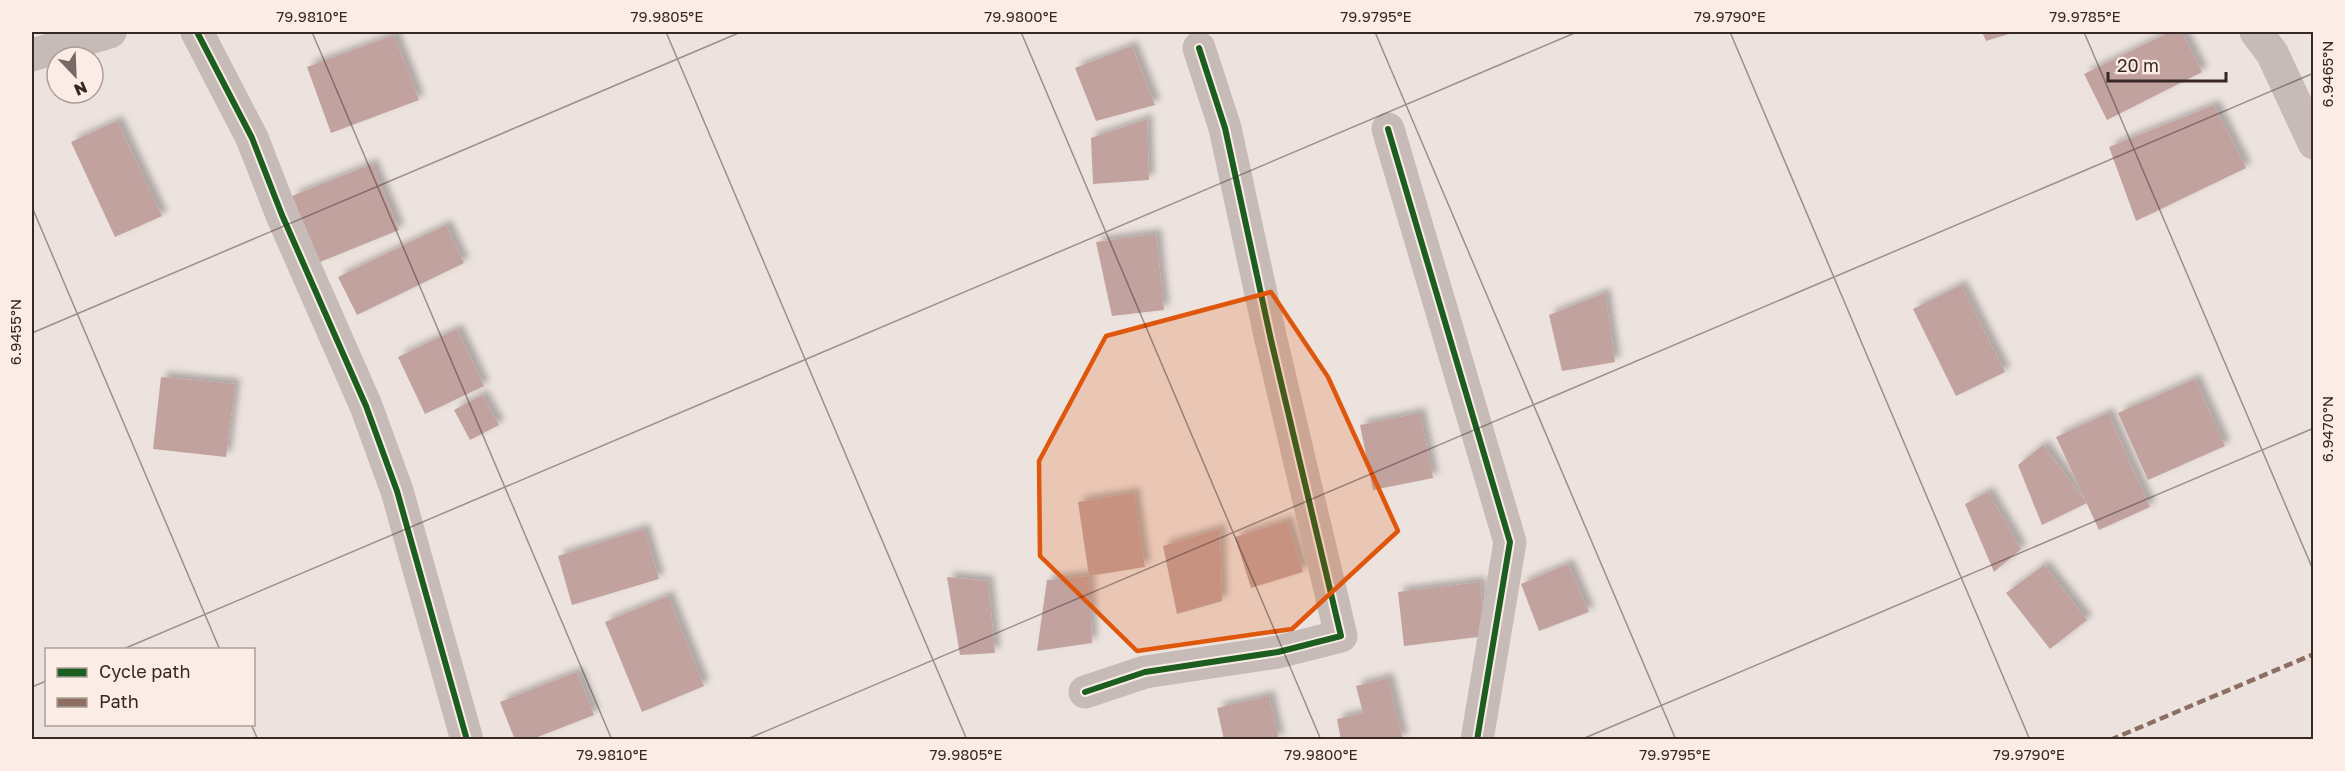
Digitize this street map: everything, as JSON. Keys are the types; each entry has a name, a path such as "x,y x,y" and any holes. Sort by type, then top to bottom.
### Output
{"street":[{"path":"32,55 110,32"},
{"path":"197,32 252,138 282,215 366,406 397,490 467,740"},
{"path":"2256,32 2272,53 2313,143"},
{"path":"1085,692 1145,672 1278,652 1341,636 1271,340 1225,128 1199,48"},
{"path":"1388,129 1510,542 1477,740"}],"highlighted area":[{"path":"1271,292 1328,377 1398,531 1292,629 1137,651 1040,556 1039,461 1106,336"}],"building":[{"path":"1982,32 2015,32 1986,41"},
{"path":"2170,32 2182,32 2202,72 2107,120 2084,74"},
{"path":"394,35 419,100 331,133 307,67"},
{"path":"1132,46 1155,105 1096,121 1075,68"},
{"path":"2214,105 2246,168 2136,221 2109,147"},
{"path":"1147,119 1149,180 1093,184 1091,138"},
{"path":"117,121 162,216 115,237 71,142"},
{"path":"372,164 399,230 320,262 292,196"},
{"path":"446,225 464,263 357,315 338,277"},
{"path":"1156,234 1164,310 1112,316 1096,242"},
{"path":"1961,285 2005,372 1956,396 1913,309"},
{"path":"1605,293 1615,362 1562,371 1549,315"},
{"path":"457,329 484,386 425,414 398,357"},
{"path":"161,377 235,384 226,457 153,449"},
{"path":"2195,379 2225,446 2148,480 2118,413"},
{"path":"482,395 499,425 470,440 454,410"},
{"path":"1420,413 1433,478 1373,490 1360,425"},
{"path":"2108,413 2150,507 2099,530 2056,437"},
{"path":"2043,445 2087,503 2042,525 2018,465"},
{"path":"1988,492 2021,549 1994,572 1965,504"},
{"path":"1134,493 1145,567 1089,576 1078,502"},
{"path":"1287,521 1303,572 1251,588 1235,537"},
{"path":"644,529 659,579 572,605 558,556"},
{"path":"1220,529 1222,601 1177,614 1163,546"},
{"path":"1568,564 1589,612 1539,631 1521,584"},
{"path":"2044,565 2087,620 2050,649 2006,593"},
{"path":"1089,576 1092,643 1037,651 1047,580"},
{"path":"947,577 988,581 995,653 960,655"},
{"path":"1480,582 1486,636 1404,646 1398,592"},
{"path":"668,596 704,686 642,712 605,622"},
{"path":"577,672 594,715 530,740 515,740 500,702"},
{"path":"1388,678 1403,740 1341,740 1337,719 1363,713 1356,686"},
{"path":"1269,696 1279,740 1224,740 1217,708"}],"marked path":[{"path":"2110,740 2314,654"}],"cycle path":[{"path":"197,32 252,138 282,215 366,406 397,491 467,740"},
{"path":"1085,692 1145,672 1278,652 1341,636 1271,340 1225,128 1199,48"},
{"path":"1388,129 1510,542 1477,740"}]}
